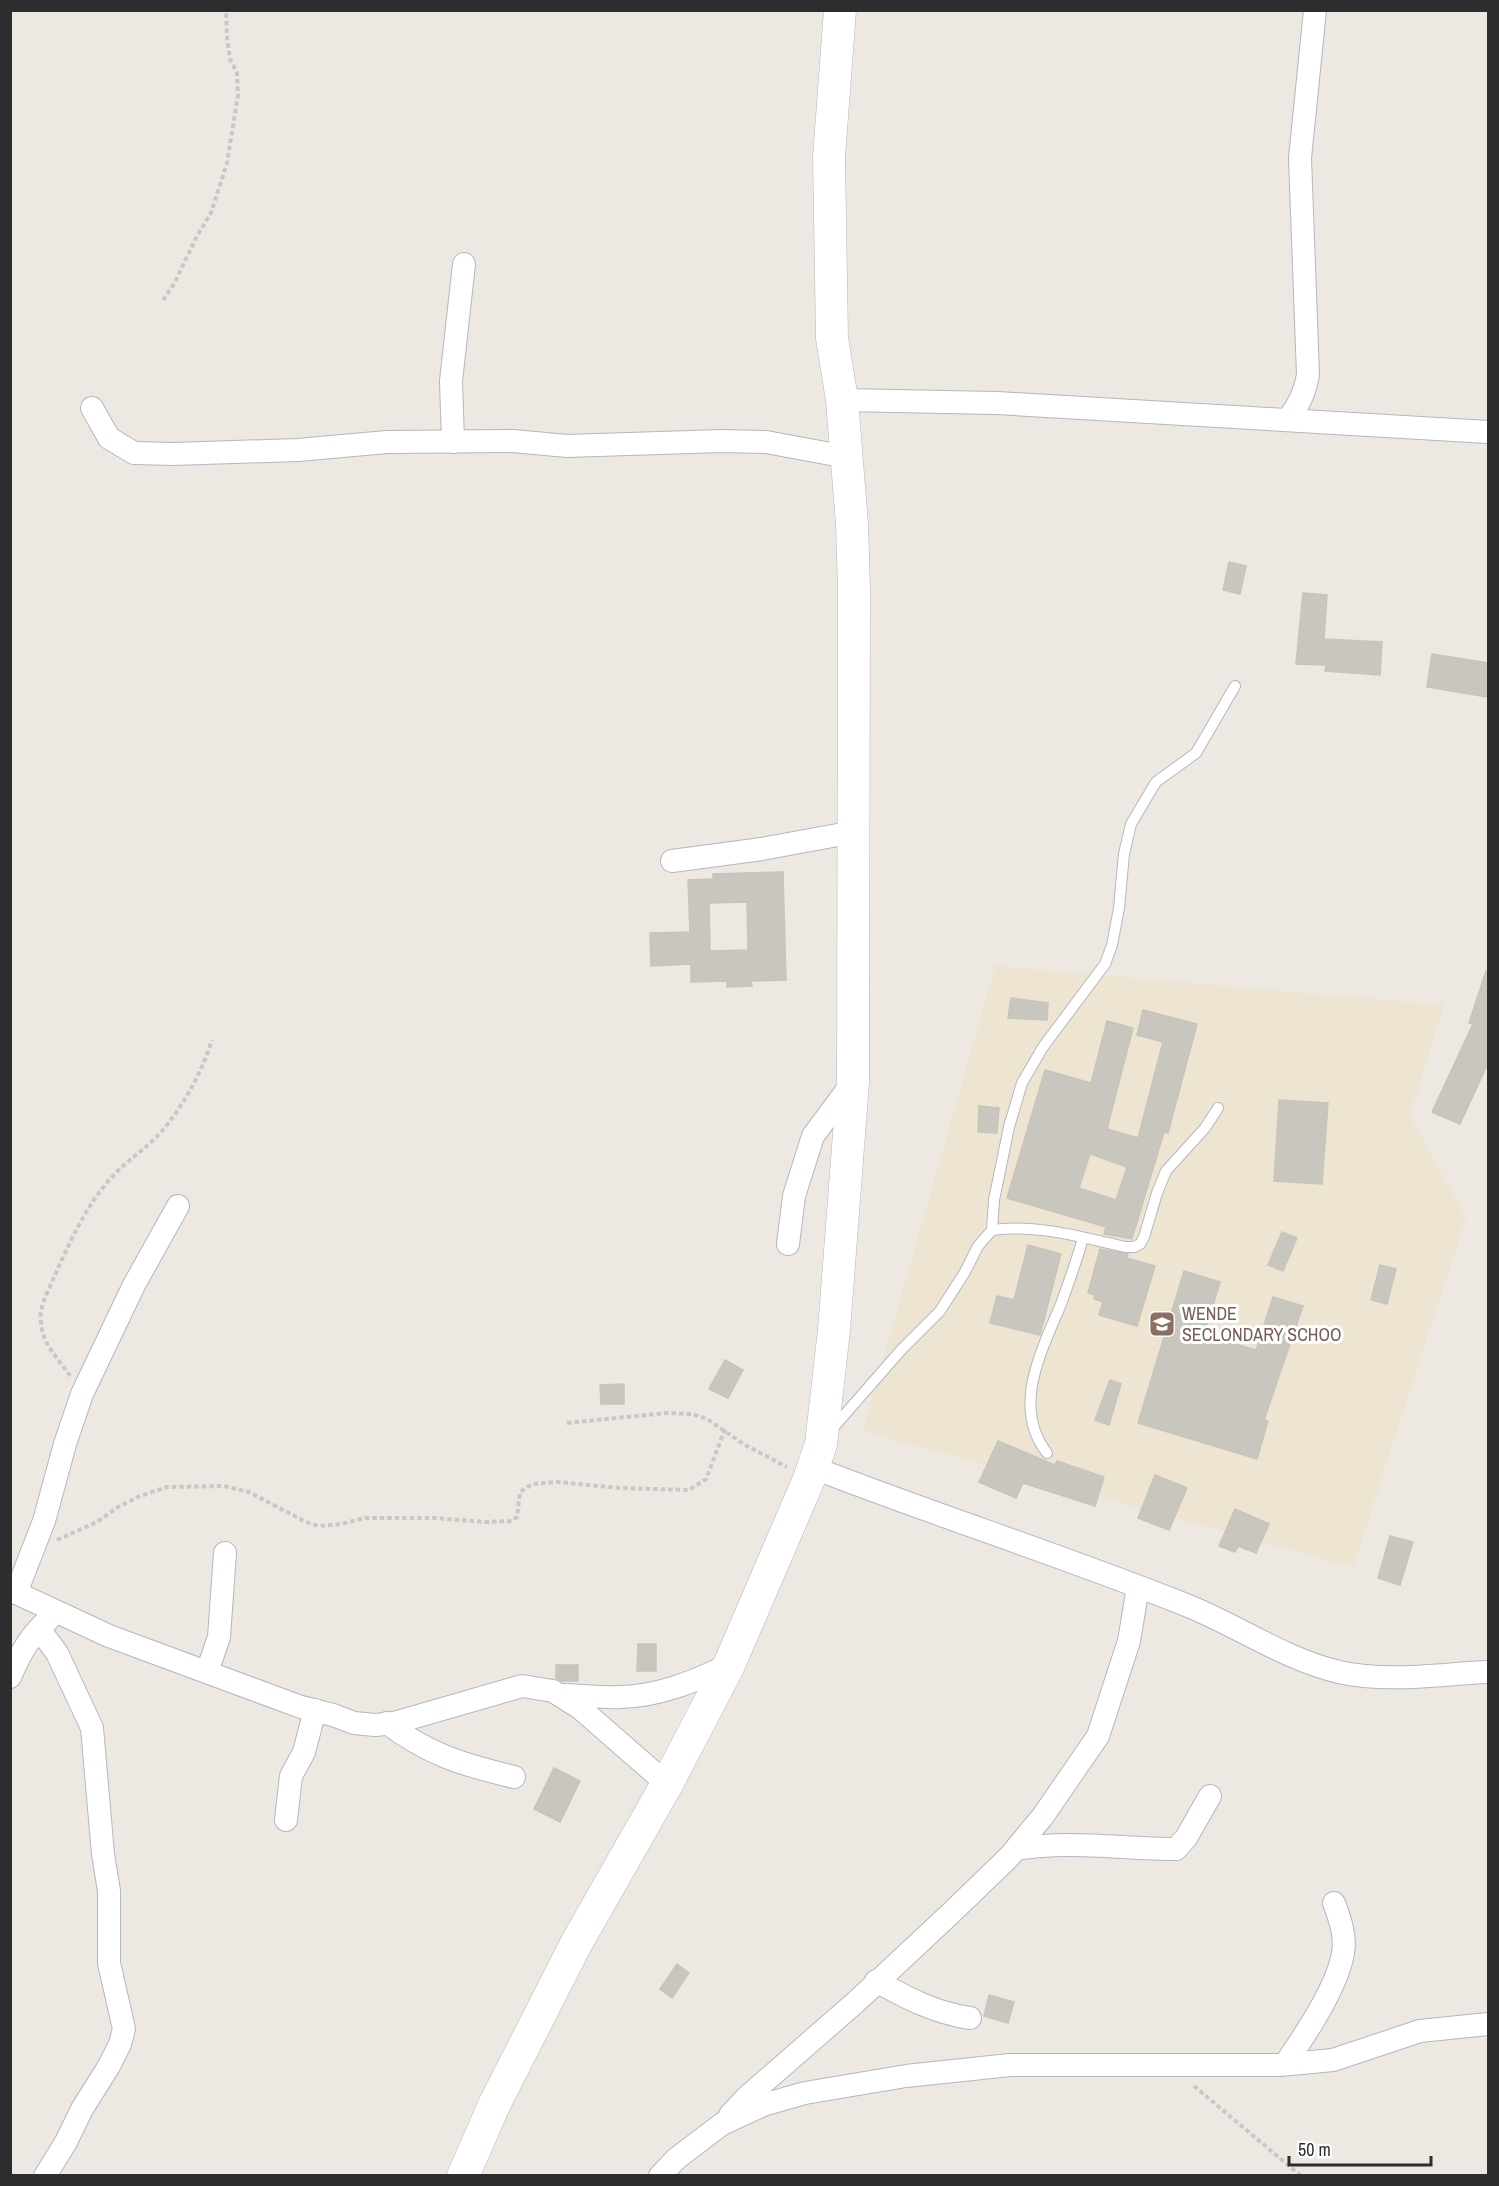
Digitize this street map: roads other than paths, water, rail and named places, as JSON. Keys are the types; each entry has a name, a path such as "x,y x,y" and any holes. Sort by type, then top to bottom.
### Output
{"street":[{"path":"463,2175 495,2103 572,1952 667,1784 729,1665 815,1463 834,1330 853,1082 854,590 852,524 842,400 832,338 829,157 840,10"},
{"path":"1287,420 1297,409 1306,389 1308,375 1300,158 1315,10"},
{"path":"453,442 451,381 464,264"},
{"path":"842,400 997,403 1488,432"},
{"path":"92,408 110,438 134,453 298,450 387,442 513,441 567,446 721,441 766,442 846,457"},
{"path":"672,861 762,849 854,832"},
{"path":"788,1244 794,1196 813,1136 853,1082"},
{"path":"178,1206 134,1285 82,1394 64,1444 44,1521 13,1592 140,1649 354,1723 387,1724 440,1711 522,1686 553,1691 580,1708 667,1784"},
{"path":"815,1463 902,1502 1182,1603 1308,1662 1339,1672 1378,1678 1488,1672"},
{"path":"207,1672 219,1637 225,1553"},
{"path":"660,2175 676,2159 722,2124 747,2097 951,1913 1016,1849 1044,1816 1098,1736 1129,1641 1138,1587"},
{"path":"10,1677 22,1649 39,1629 51,1618 60,1614"},
{"path":"39,1629 57,1653 92,1728 103,1854 109,1891 109,1963 124,2029 120,2044 109,2066 45,2175"},
{"path":"560,1695 622,1697 657,1692 686,1685 729,1665"},
{"path":"286,1820 291,1776 304,1752 315,1710"},
{"path":"387,1724 407,1738 446,1759 514,1777"},
{"path":"1016,1849 1045,1844 1094,1844 1153,1850 1176,1849 1186,1839 1210,1796"},
{"path":"1285,2064 1313,2022 1333,1981 1343,1953 1342,1924 1334,1903"},
{"path":"876,1982 924,2006 949,2015 970,2018"},
{"path":"722,2124 763,2105 805,2093 906,2076 1010,2065 1285,2064 1333,2060 1420,2031 1488,2024"}],"lane":[{"path":"815,1463 858,1398 940,1311 965,1272 978,1246 992,1230 994,1200 1022,1083 1043,1047 1105,964 1112,945 1119,908 1124,854 1131,824 1156,782 1196,753 1235,686"},
{"path":"992,1230 1010,1227 1038,1230 1125,1247 1140,1244 1166,1171 1205,1128 1218,1108"},
{"path":"1047,1452 1038,1442 1031,1421 1032,1386 1038,1357 1065,1294 1083,1238"}],"place":[{"name":"WENDE SECLONDARY SCHOO","path":"1162,1324"}]}
